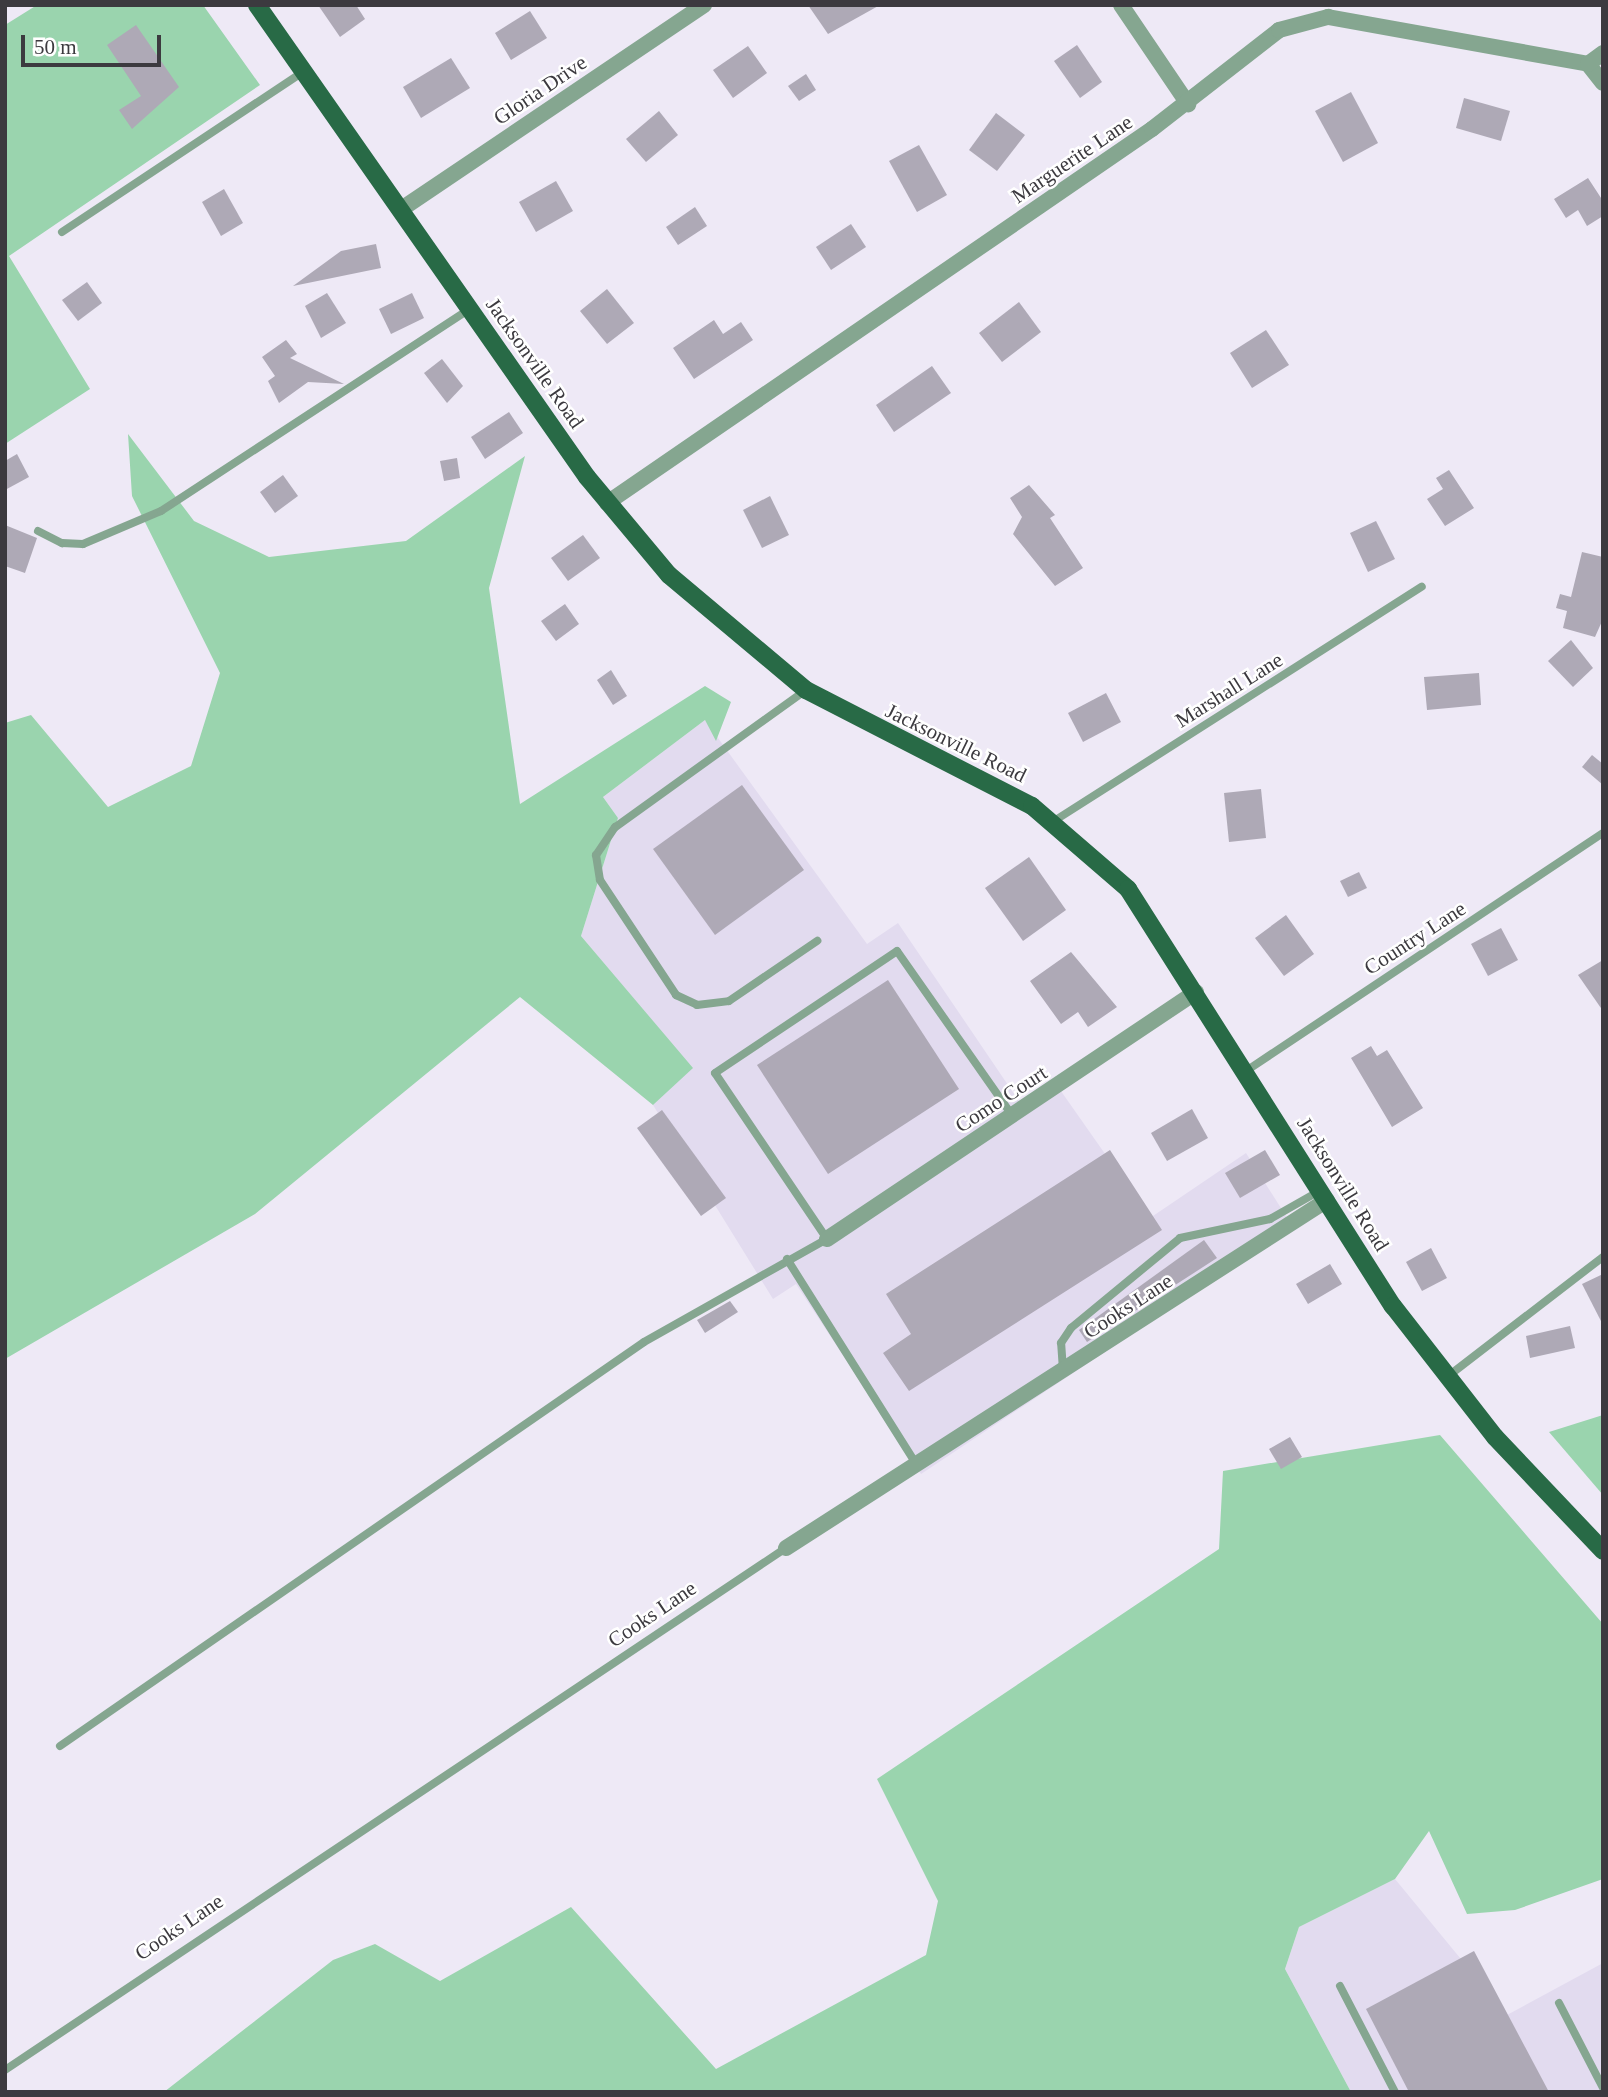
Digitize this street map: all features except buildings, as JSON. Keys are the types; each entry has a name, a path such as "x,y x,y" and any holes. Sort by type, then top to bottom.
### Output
{"main road":[{"name":"Jacksonville Road","path":"257,5 607,503 697,602 806,690 1054,821 1128,889 1246,1070 1393,1306 1447,1377 1603,1551"}],"street":[{"name":"Gloria Drive","path":"400,210 704,5"},
{"path":"1121,5 1188,104"},
{"name":"Marguerite Lane","path":"607,503 1188,104 1279,30 1328,17 1588,64"},
{"path":"1603,53 1588,64 1603,83"},
{"name":"Como Court","path":"827,1239 1196,992"},
{"name":"Cooks Lane","path":"786,1548 914,1461 1063,1373 1324,1195"}],"lane":[{"path":"62,232 303,72"},
{"path":"38,531 62,543 83,544 161,511 470,309"},
{"name":"Marshall Lane","path":"1054,821 1422,587"},
{"path":"806,690 615,827 596,855 600,880 676,995 697,1005 729,1001 817,941"},
{"name":"Country Lane","path":"1246,1070 1603,833"},
{"path":"60,1746 644,1342 787,1259 827,1239 715,1073 897,951 1013,1116"},
{"path":"1063,1373 1061,1343 1071,1328 1180,1238 1270,1219 1324,1195"},
{"path":"1447,1377 1603,1257"},
{"path":"787,1259 914,1461"},
{"name":"Cooks Lane","path":"5,2070 786,1548"},
{"path":"1340,1986 1395,2092"},
{"path":"1559,2003 1603,2088"}],"shaded area":[{"path":"705,720 867,944 898,923 1023,1107 1056,1084 1150,1218 1246,1153 1293,1227 921,1474 796,1284 773,1299 653,1105 692,1068 581,936 618,818 603,797"},
{"path":"1395,1879 1507,2015 1603,1963 1603,2092 1351,2092 1285,1969 1299,1927"}],"green space":[{"path":"37,5 203,5 260,85 9,256 90,389 5,444 5,25"},
{"path":"128,434 194,521 269,557 406,541 525,456 489,588 520,804 705,686 731,702 716,741 705,720 603,797 618,818 581,936 693,1068 653,1105 520,997 255,1214 5,1359 5,723 31,715 108,807 191,766 220,673 132,496"},
{"path":"1603,1415 1603,1495 1549,1432"},
{"path":"1440,1435 1603,1624 1603,1879 1515,1910 1467,1914 1429,1831 1395,1879 1299,1927 1285,1969 1351,2092 164,2092 333,1960 375,1944 440,1981 571,1907 716,2069 926,1955 938,1901 877,1779 1219,1549 1223,1471"}]}
